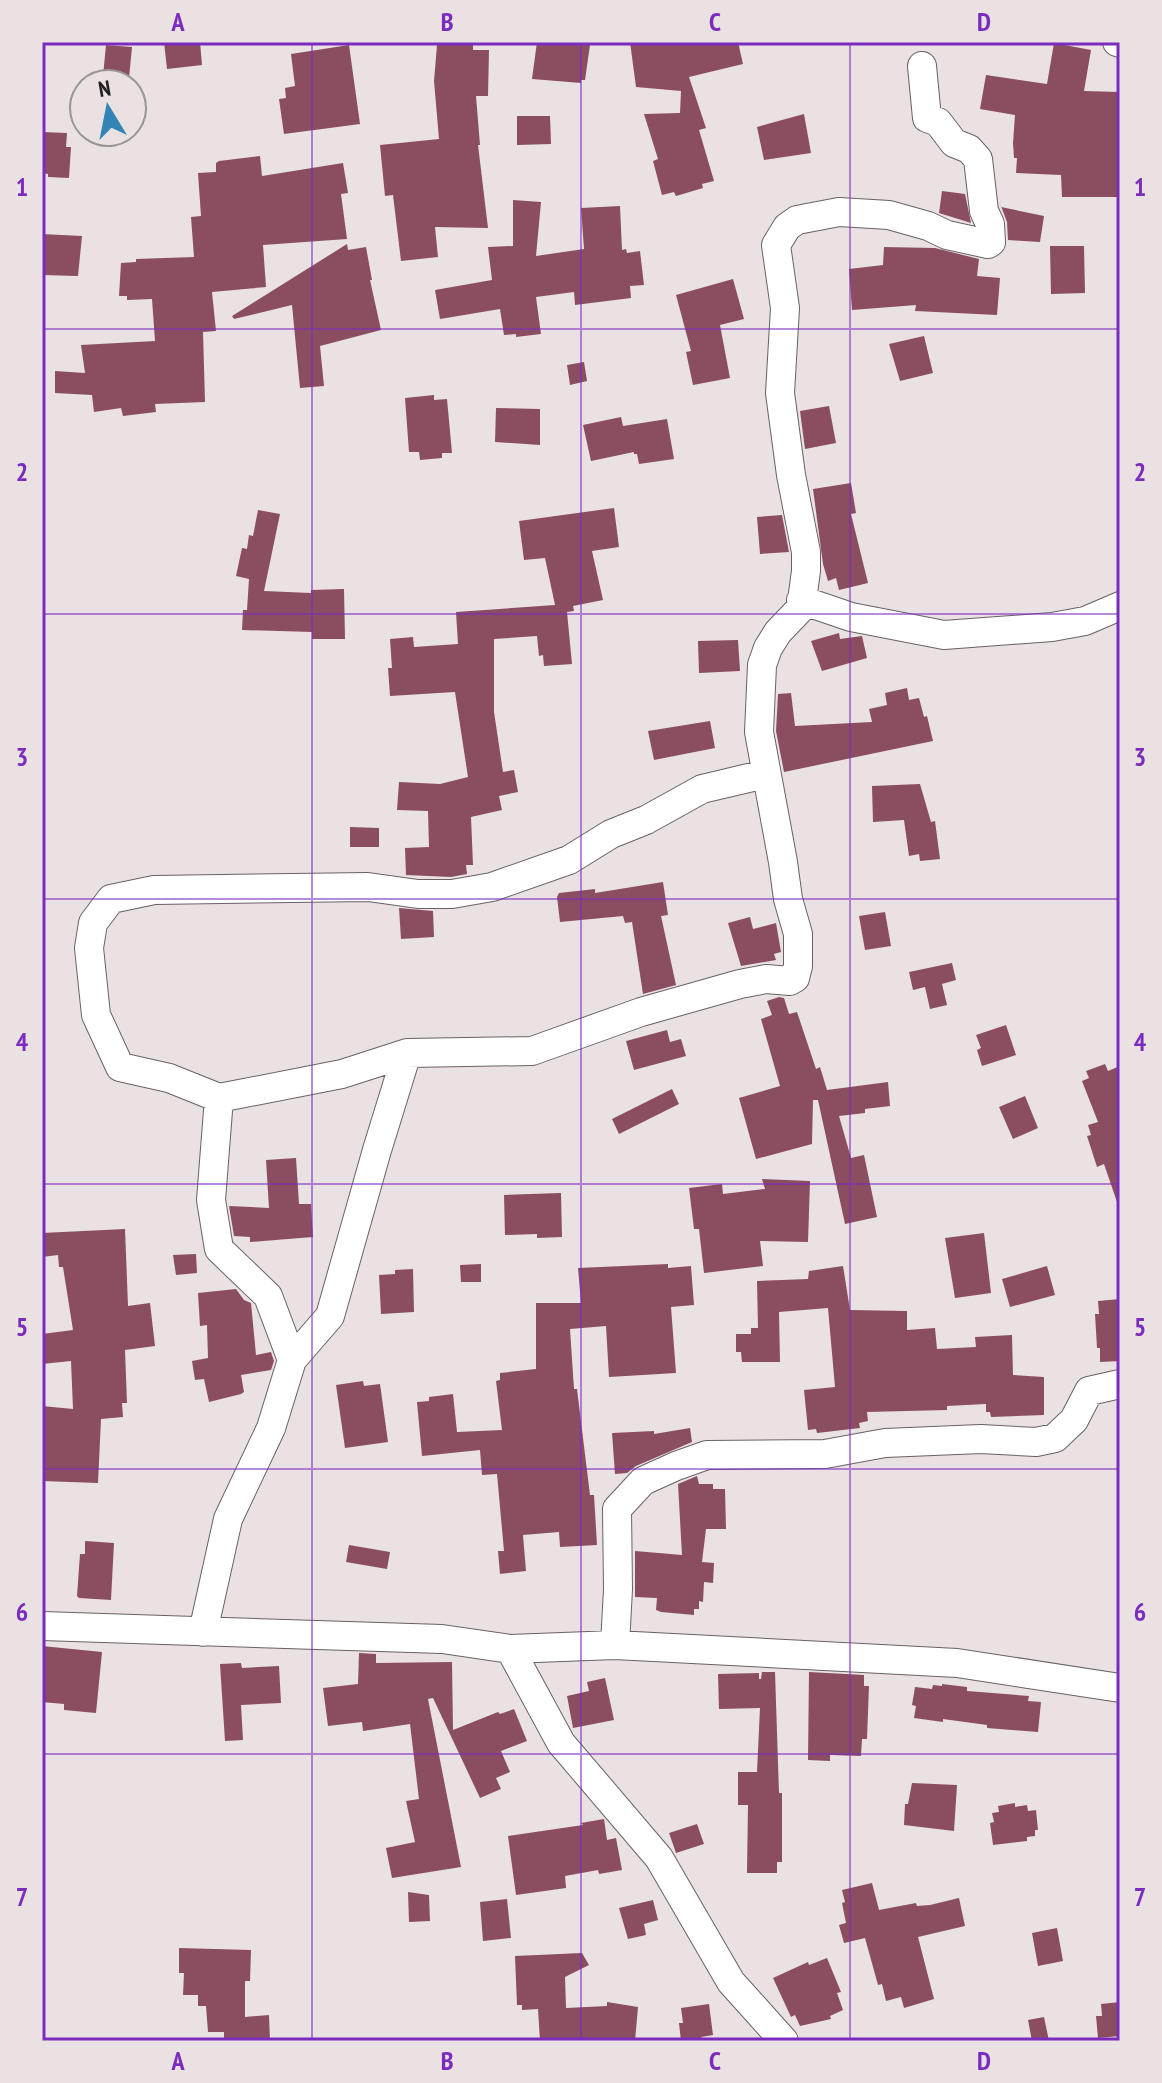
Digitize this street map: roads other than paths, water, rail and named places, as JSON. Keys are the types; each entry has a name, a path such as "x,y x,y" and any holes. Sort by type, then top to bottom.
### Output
{"street":[{"path":"765,774 702,789 646,820 611,834 569,860 492,887 452,894 418,894 368,887 154,890 111,899 93,923 89,948 96,1015 120,1067 169,1078 219,1098 342,1074 407,1053 532,1051 641,1012 712,992 766,979 790,981 795,978 798,934 788,899 759,732 762,665 778,632 797,613 806,552 780,393 785,308 776,245 780,236 797,220 839,212 889,215 947,235 982,243 991,242 978,159 969,149 954,143 938,122 927,118 922,66"},
{"path":"801,600 851,617 944,635 1052,627 1085,621 1120,606"},
{"path":"203,1632 228,1519 271,1428 292,1360 330,1316 407,1053"},
{"path":"219,1098 211,1200 219,1249 268,1296 292,1360"},
{"path":"615,1645 617,1509 643,1481 707,1455 825,1454 885,1443 981,1439 1036,1442 1055,1438 1074,1420 1089,1391 1120,1384"},
{"path":"42,1626 442,1639 510,1649 615,1645 957,1663 1120,1688"},
{"path":"510,1649 561,1743 659,1858 731,1982 784,2041"}]}
